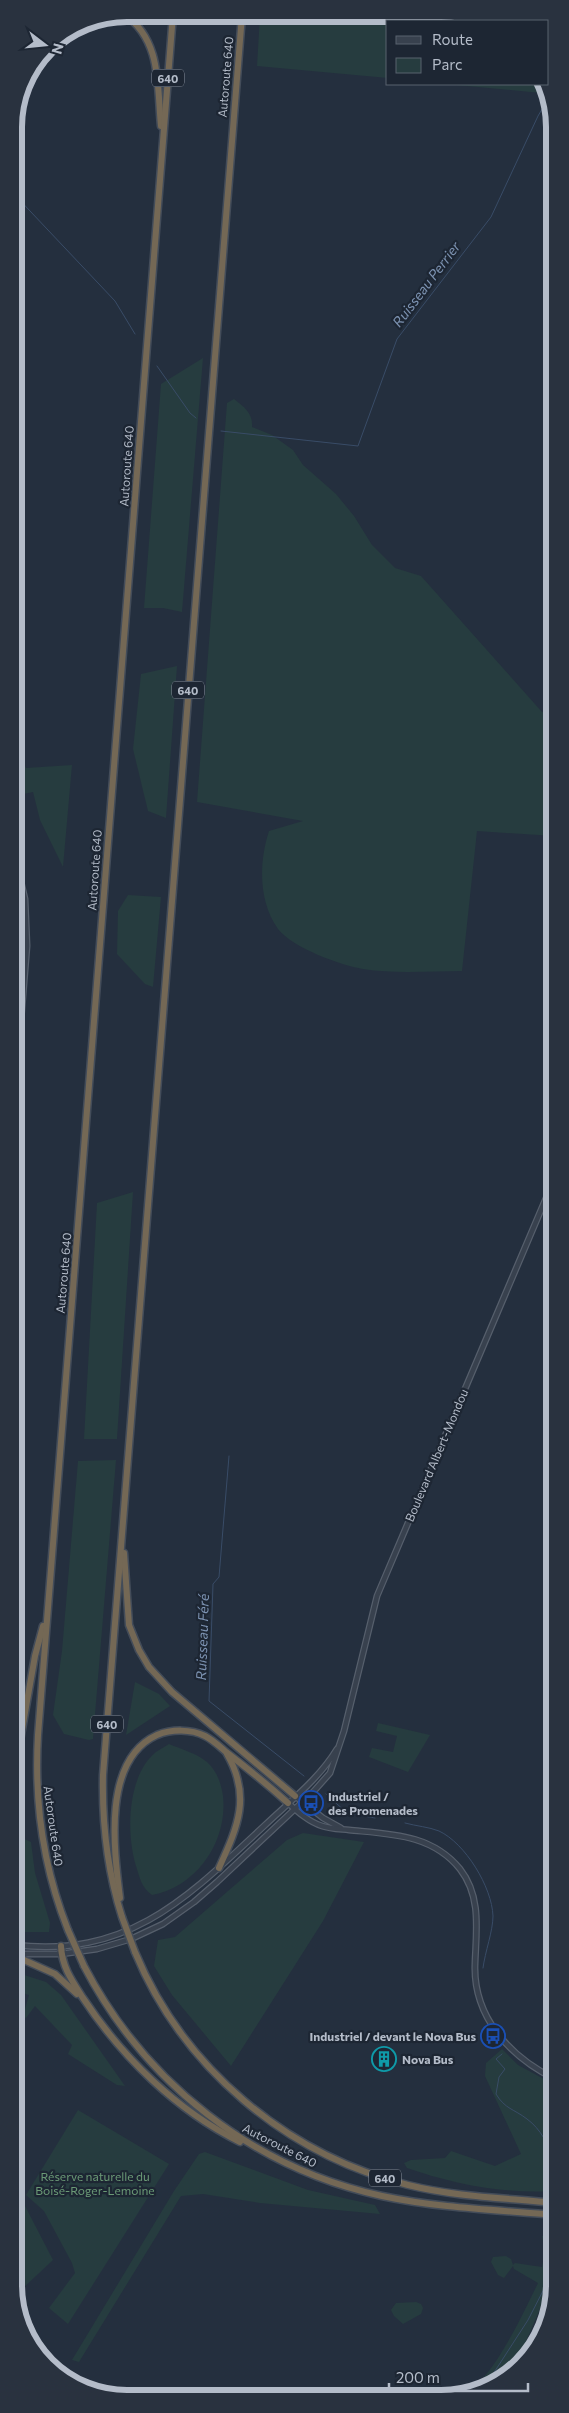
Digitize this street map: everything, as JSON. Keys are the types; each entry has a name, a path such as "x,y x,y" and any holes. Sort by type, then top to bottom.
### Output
{"highway":[{"path":"133,23 143,32 153,53 157,73 163,142"},
{"name":"Autoroute 640","path":"172,23 37,1746 37,1796 49,1870 68,1930 84,1966 107,2006 144,2055 217,2126 271,2156 330,2182 387,2197 546,2214"},
{"name":"Autoroute 640","path":"241,23 122,1530 103,1791 106,1851 122,1917 135,1952 155,1994 176,2027 220,2078 236,2094 268,2120 299,2140 343,2163 371,2174 431,2190 546,2202"},
{"path":"122,1530 128,1619 133,1638 146,1662 172,1692 295,1796"},
{"path":"22,1728 35,1656 48,1610"},
{"path":"122,1917 115,1857 115,1822 120,1786 132,1756 152,1738 164,1733 180,1730 206,1736 288,1803"},
{"path":"218,1868 234,1833 240,1804 237,1773 225,1751"},
{"path":"61,1946 61,1954 67,1972 89,2007"},
{"path":"22,1958 60,1977 89,2007 141,2069 197,2116 217,2126"}],"street":[{"path":"23,887 27,923 23,985"},
{"name":"Boulevard Albert-Mondou","path":"22,1955 61,1954 118,1944 163,1924 199,1898 303,1802 330,1773 341,1741 370,1618 381,1586 546,1198"},
{"name":"Boulevard Albert-Mondou","path":"22,1945 61,1946 105,1938 139,1926 180,1901 288,1803 328,1762 341,1741"},
{"path":"295,1796 324,1819 346,1830"},
{"path":"288,1803 319,1825 421,1840 442,1852 459,1868 468,1882 475,1902 477,1925 476,1983 485,2014 495,2031 513,2052 529,2065 546,2074"}],"green space":[{"path":"386,22 386,78 257,66 260,23"},
{"path":"457,85 538,85 541,93"},
{"path":"203,358 182,612 163,608 144,608 161,384"},
{"path":"234,399 250,414 252,427 272,435 293,450 303,465 336,494 354,516 372,545 395,568 421,576 542,712 546,712 546,835 477,831 462,971 400,972 363,969 330,960 294,943 278,929 271,918 264,894 262,868 269,831 303,821 197,802 227,403"},
{"path":"177,666 166,818 148,811 133,749 141,674"},
{"path":"23,762 26,768 72,765 63,867 40,820 33,792 23,794"},
{"path":"128,895 161,897 153,987 145,984 117,954 118,911"},
{"path":"133,1192 117,1439 84,1439 97,1203"},
{"path":"116,1460 93,1739 89,1740 64,1734 53,1715 62,1651 78,1461"},
{"path":"135,1682 159,1694 170,1706 126,1735"},
{"path":"378,1723 430,1735 408,1772 369,1757 372,1748 393,1752 397,1736 376,1731"},
{"path":"169,1744 199,1757 207,1762 216,1773 223,1796 223,1813 215,1845 196,1872 168,1890 152,1895 141,1882 136,1866 131,1838 131,1806 139,1775 146,1762 156,1752"},
{"path":"303,1833 364,1842 323,1921 231,2066 172,1995 154,1966 158,1940 175,1937 287,1840"},
{"path":"22,1838 31,1842 35,1873 50,1923 49,1932 22,1932"},
{"path":"22,1974 46,1982 61,1995 125,2086 117,2085 68,2054 72,2045 35,2006 26,2018 23,2016 29,1995 22,1993"},
{"path":"502,2049 518,2065 546,2080 546,2191 516,2191 479,2187 442,2179 407,2168 404,2163 411,2160 445,2158 451,2151 495,2166 521,2154 485,2076 486,2063"},
{"name":"Réserve naturelle du Boisé-Roger-Lemoine","path":"78,2110 169,2164 68,2324 49,2308 75,2273 72,2263 44,2211 26,2195"},
{"path":"205,2152 308,2190 375,2205 380,2214 260,2203 203,2194 181,2196 79,2362 72,2360 174,2191 199,2154"},
{"name":"Réserve naturelle du Boisé-Roger-Lemoine","path":"22,2203 24,2204 53,2260 22,2289"},
{"path":"542,2236 546,2236 546,2296 524,2346 510,2365 500,2373 477,2384 502,2352 538,2283 514,2269 513,2266 504,2278 498,2275 491,2262 493,2257 506,2256 511,2259 513,2265 515,2263 542,2267 545,2251"},
{"path":"416,2302 421,2304 423,2308 421,2314 403,2324 394,2316 391,2310 396,2303"}],"waterway":[{"name":"Ruisseau Perrier","path":"221,431 358,446 397,339 491,217 544,106"},
{"name":"Ruisseau Perrier","path":"23,203 115,301 135,334"},
{"name":"Ruisseau Perrier","path":"157,366 190,413 196,418"},
{"name":"Ruisseau Féré","path":"229,1456 219,1577 213,1584 209,1701 304,1776"},
{"name":"Ruisseau Féré","path":"326,1794 347,1813 375,1818"},
{"name":"Ruisseau Féré","path":"405,1823 439,1831 449,1837 467,1856 482,1880 488,1892 493,1916 483,1968"},
{"name":"Ruisseau Féré","path":"502,2054 496,2059 505,2069 499,2077 496,2094 506,2106 532,2123 546,2142"},
{"name":"Ruisseau Féré","path":"546,2249 546,2285"},
{"name":"Ruisseau Féré","path":"490,2379 528,2320 546,2285"}],"place":[{"name":"Industriel / des Promenades","path":"311,1803"},
{"name":"Industriel / devant le Nova Bus","path":"493,2036"},
{"name":"Nova Bus","path":"384,2059"}]}
